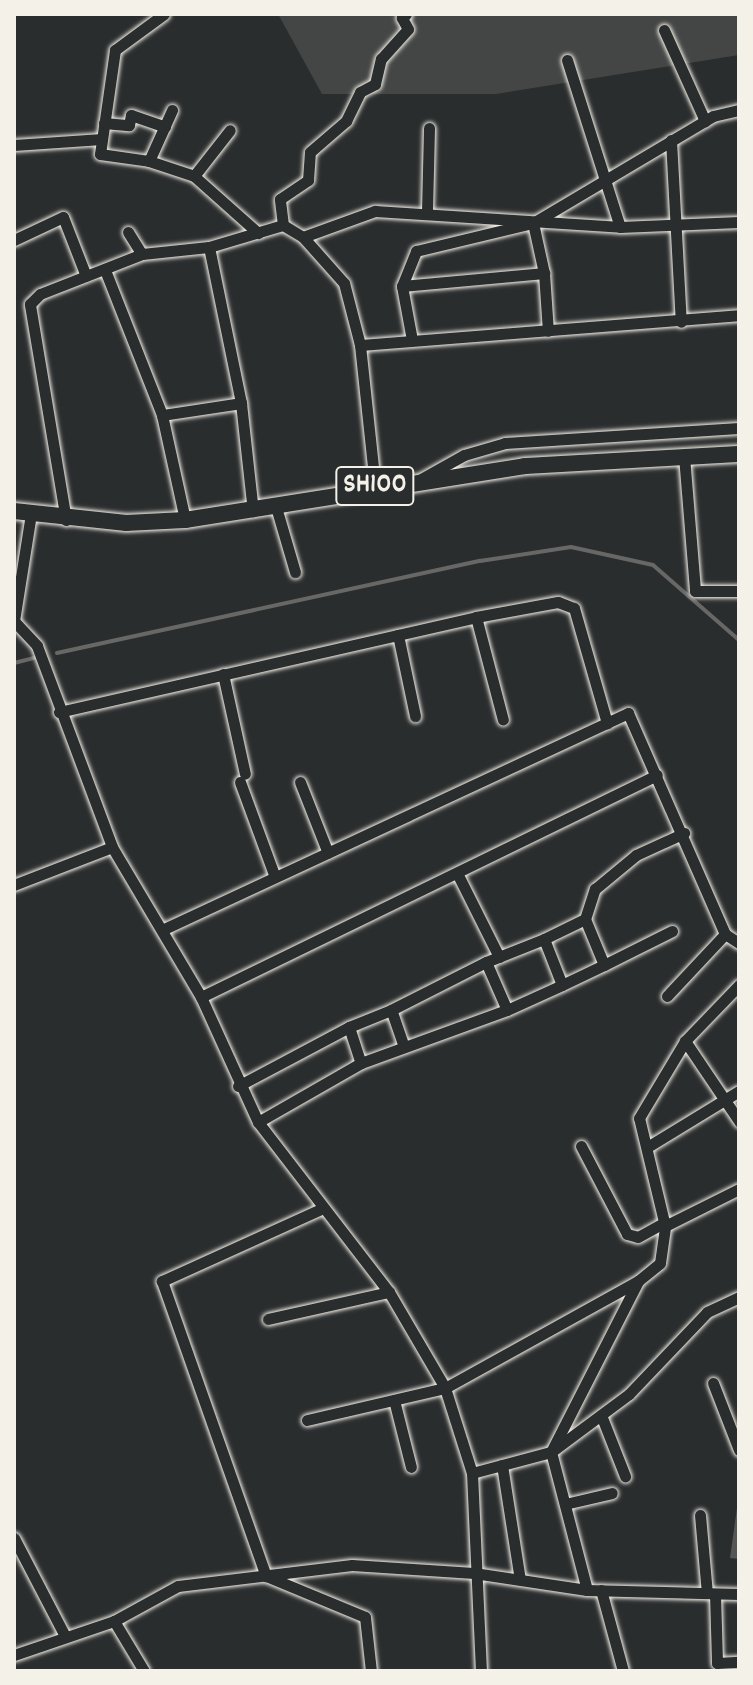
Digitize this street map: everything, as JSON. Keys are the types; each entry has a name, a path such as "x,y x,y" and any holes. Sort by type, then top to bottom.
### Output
{"main road":[{"name":"SH100","path":"14,511 66,520 185,520 276,507 375,486 525,466 739,454"}],"street":[{"path":"164,14 115,50 100,154 149,161 194,176 258,233"},
{"path":"283,225 280,199 308,180 310,152 346,121 360,92 375,84 381,59 408,29 402,18 406,14"},
{"path":"664,30 705,121"},
{"path":"567,60 602,182 620,227"},
{"path":"149,161 172,110"},
{"path":"412,340 402,286 416,251 533,223 705,121 739,110"},
{"path":"104,123 129,125 131,115 165,127"},
{"path":"427,211 429,128"},
{"path":"194,176 230,130"},
{"path":"14,145 102,139"},
{"path":"671,140 681,322"},
{"path":"303,237 375,211 427,211 533,223 620,227 739,222"},
{"path":"14,240 63,217 86,276"},
{"path":"533,223 544,273 548,331"},
{"path":"66,520 30,304 86,276 142,254 209,247 283,225 303,237 344,283 360,345 375,486"},
{"path":"128,232 142,254"},
{"path":"209,247 241,403 253,511"},
{"path":"105,270 162,415 185,520"},
{"path":"402,286 544,273"},
{"path":"360,345 681,322 739,315"},
{"path":"162,415 241,403"},
{"path":"420,480 464,455 505,443 739,428"},
{"path":"684,456 695,591 739,591"},
{"path":"276,507 295,572"},
{"path":"31,514 14,621 37,646 59,712 112,847 164,929 201,997 238,1086 258,1122 321,1209 389,1292 445,1388 472,1473 474,1573 481,1671"},
{"path":"59,712 476,617 558,602 574,608 607,723"},
{"path":"476,617 503,720"},
{"path":"398,635 415,716"},
{"path":"223,674 242,778 275,877"},
{"path":"164,929 628,713 684,833 725,934 739,943"},
{"path":"201,997 657,775"},
{"path":"300,782 328,853"},
{"path":"604,965 585,919 595,889 636,855 684,833"},
{"path":"14,885 112,847"},
{"path":"457,873 499,957"},
{"path":"238,1086 349,1027 585,919"},
{"path":"258,1122 361,1063 507,1010 672,931"},
{"path":"667,996 725,934"},
{"path":"544,939 562,985"},
{"path":"486,962 507,1010"},
{"path":"307,1420 445,1388 638,1281 660,1263 665,1224 649,1146 639,1118 685,1041 739,985"},
{"path":"391,1010 404,1047"},
{"path":"349,1027 361,1063"},
{"path":"685,1041 739,1121"},
{"path":"649,1146 739,1091"},
{"path":"581,1146 627,1234 638,1237 739,1189"},
{"path":"321,1209 162,1281 266,1576 365,1617 371,1671"},
{"path":"587,1590 551,1452 638,1281"},
{"path":"268,1319 389,1292"},
{"path":"472,1473 551,1452 629,1394 707,1312 739,1297"},
{"path":"713,1383 739,1450"},
{"path":"394,1400 411,1467"},
{"path":"601,1415 625,1476"},
{"path":"502,1465 520,1580"},
{"path":"565,1504 612,1493"},
{"path":"700,1515 711,1593 715,1667 739,1662"},
{"path":"14,1538 64,1634"},
{"path":"14,1655 64,1634 114,1621 178,1586 352,1565 474,1573 587,1590 739,1594"},
{"path":"601,1590 623,1671"},
{"path":"114,1621 144,1671"}],"shaded area":[{"path":"278,14 739,14 739,55 496,94 322,94"}],"building":[{"path":"739,1508 739,1559 730,1558"}],"waterway":[{"path":"57,653 480,561 571,547 653,565 739,640"},
{"path":"14,663 34,658"}]}
